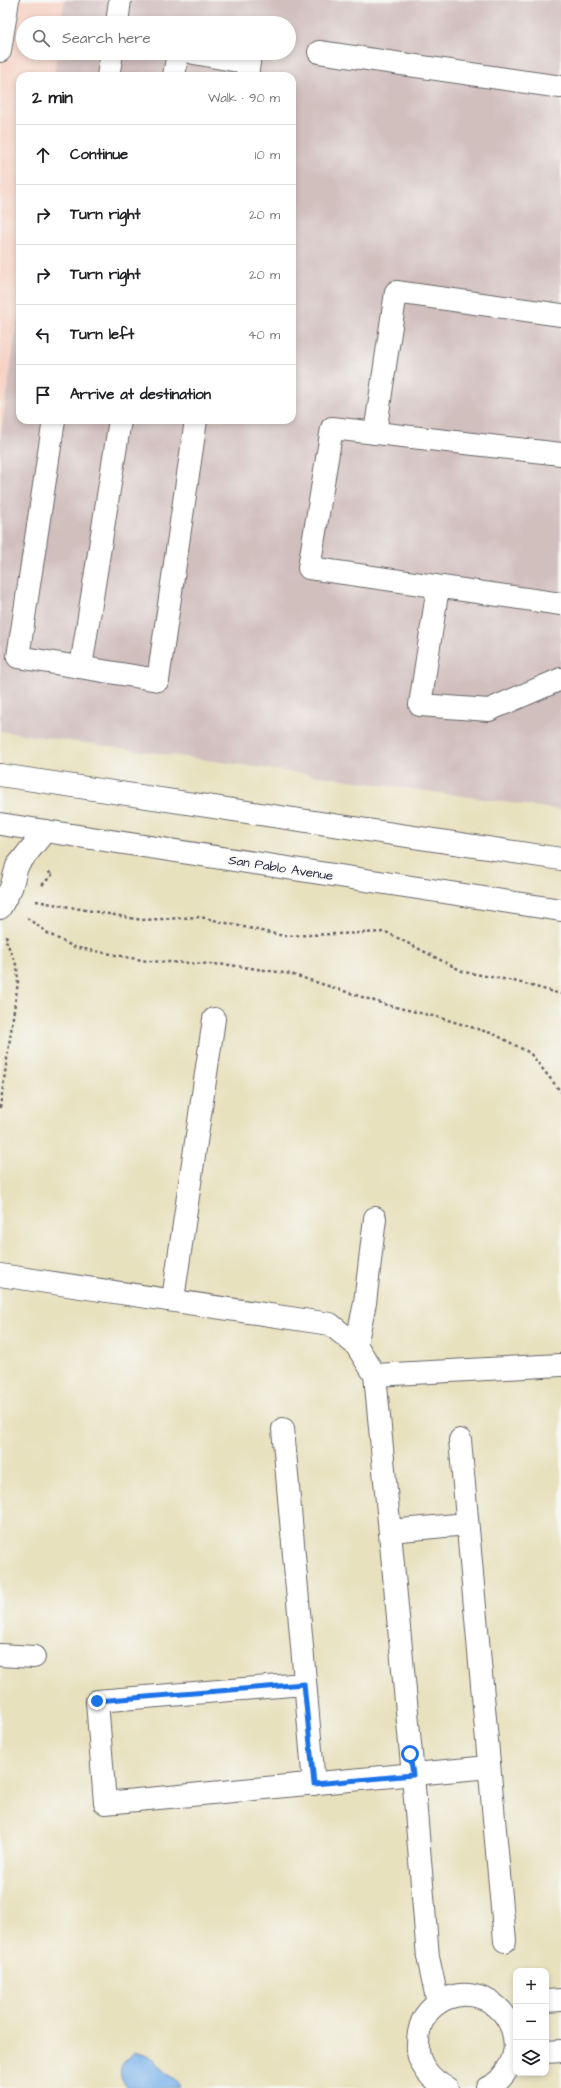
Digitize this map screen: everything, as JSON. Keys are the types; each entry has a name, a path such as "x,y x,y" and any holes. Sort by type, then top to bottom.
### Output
{"main road":[{"path":"0,51 8,0"},
{"path":"117,16 120,0"},
{"path":"319,52 561,87"},
{"path":"109,72 111,60"},
{"path":"175,72 177,60"},
{"path":"232,60 249,63 248,72"},
{"path":"375,433 396,292 561,315"},
{"path":"53,424 18,656 158,680 195,424"},
{"path":"81,667 119,424"},
{"path":"561,454 332,428 309,568 561,604"},
{"path":"438,587 420,705 489,710 561,679"},
{"path":"0,775 561,859"},
{"name":"San Pablo Avenue","path":"0,824 561,910"},
{"path":"0,908 11,888 17,866 45,831"},
{"path":"173,1299 214,1019"},
{"path":"356,1345 365,1303 375,1218"},
{"path":"0,1275 173,1299 330,1324 356,1345 374,1376 413,1775 428,1957 438,2003"},
{"path":"374,1376 561,1365"},
{"path":"283,1429 304,1684 314,1784"},
{"path":"460,1440 504,1941"},
{"path":"390,1531 467,1524"},
{"path":"0,1655 34,1657"},
{"path":"304,1684 97,1701 105,1803 489,1767"},
{"path":"447,2088 436,2083 423,2067 417,2049 419,2032 425,2016 438,2003 456,1995 476,1995 494,2003 508,2018 516,2040"},
{"path":"549,2001 561,2000"},
{"path":"494,2003 513,2002"},
{"path":"549,2052 561,2050"},
{"path":"487,2088 504,2075 513,2061"}],"path":[{"path":"34,900 142,920 200,918 284,936 386,932 464,972 514,981 561,994"},
{"path":"27,917 49,934 74,947 146,961 230,965 291,974 387,1005 441,1018 494,1034 530,1053 561,1092"},
{"path":"0,1108 18,982"}],"shaded area":[{"path":"0,0 65,0 62,16 16,16 16,60 56,60 55,72 16,72 16,331 0,440"},
{"path":"65,0 561,0 561,810 0,731 0,440 16,331 16,424 296,424 296,72 55,72 56,60 296,60 296,16 62,16"}],"water":[{"path":"136,2052 150,2056 163,2071 175,2079 180,2088 128,2088 121,2077 121,2067 126,2059"}],"route":[{"path":"97,1701 304,1684 314,1784 413,1775 410,1754"}]}
